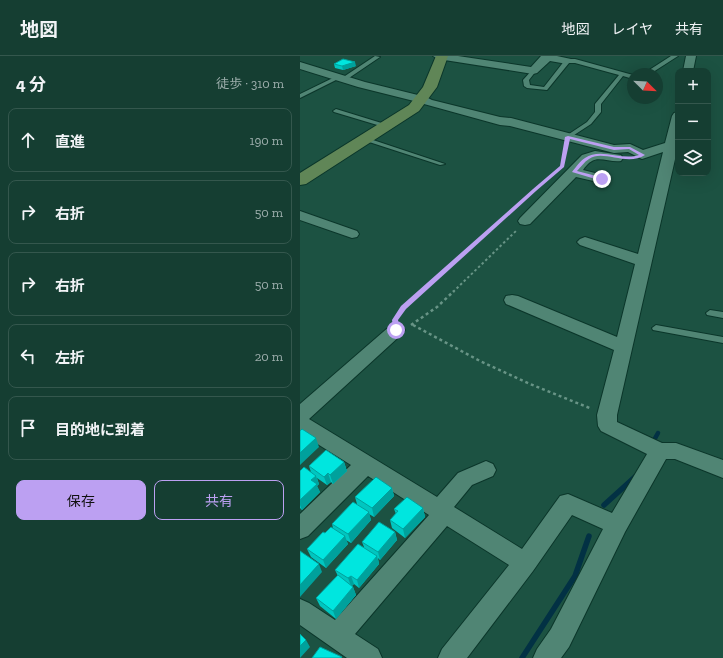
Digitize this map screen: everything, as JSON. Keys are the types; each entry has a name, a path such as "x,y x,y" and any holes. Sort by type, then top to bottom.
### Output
{"street":[{"path":"438,56 533,71 545,60 545,56 567,61"},
{"path":"300,180 414,108 430,87 442,56"},
{"path":"689,68 691,56"},
{"path":"300,64 362,85 614,148 630,148 642,155"},
{"path":"300,78 314,70"},
{"path":"675,130 607,415 608,426 660,451 676,452 723,469"},
{"path":"525,221 568,169 587,158 595,155 632,159 672,145"},
{"path":"568,169 602,179"},
{"path":"300,215 352,234"},
{"path":"585,242 643,261"},
{"path":"512,300 623,347"},
{"path":"300,415 396,330"},
{"path":"300,423 525,563"},
{"path":"546,658 560,638 617,525 660,451"},
{"path":"300,530 366,464"},
{"path":"337,636 442,511 465,479 486,470"},
{"path":"451,658 525,563 568,503 617,525"},
{"path":"300,612 369,658"}],"lane":[{"path":"656,68 675,56"},
{"path":"300,96 342,78 377,57"},
{"path":"533,71 526,80 527,86 545,90 567,61 575,61 627,75"},
{"path":"568,137 589,123 598,112 598,104 622,74"},
{"path":"336,111 386,126"},
{"path":"365,139 442,164"},
{"path":"710,313 723,315"},
{"path":"656,328 723,340"}],"path":[{"path":"568,137 568,169"},
{"path":"396,330 395,320 404,307 540,185"},
{"path":"525,221 437,307 414,325 480,361 607,415"}],"building":[{"path":"343,59 355,62 342,66 334,64"},
{"path":"302,429 316,438 300,453 300,431"},
{"path":"326,450 344,462 330,475 328,473 324,477 309,466"},
{"path":"304,467 316,476 311,480 317,484 300,500 300,471"},
{"path":"376,477 392,488 372,508 355,497"},
{"path":"407,497 423,508 403,529 390,520 398,511 394,509"},
{"path":"353,502 369,512 348,534 332,524"},
{"path":"379,522 395,532 378,552 362,542"},
{"path":"331,527 345,536 323,560 307,549 323,532 325,533"},
{"path":"358,544 377,556 357,580 351,576 348,578 335,570"},
{"path":"300,551 319,564 300,585"},
{"path":"338,575 353,587 333,611 316,598"},
{"path":"300,634 306,640 300,646"},
{"path":"320,647 342,657 312,658"}],"waterway":[{"path":"653,442 658,433"},
{"path":"604,505 636,476"},
{"path":"522,658 575,576 589,536"}],"route":[{"path":"396,330 395,320 404,307 534,190 563,166 568,137 614,148 630,148 642,155 632,159 595,155 587,158 574,172 602,179"}]}
